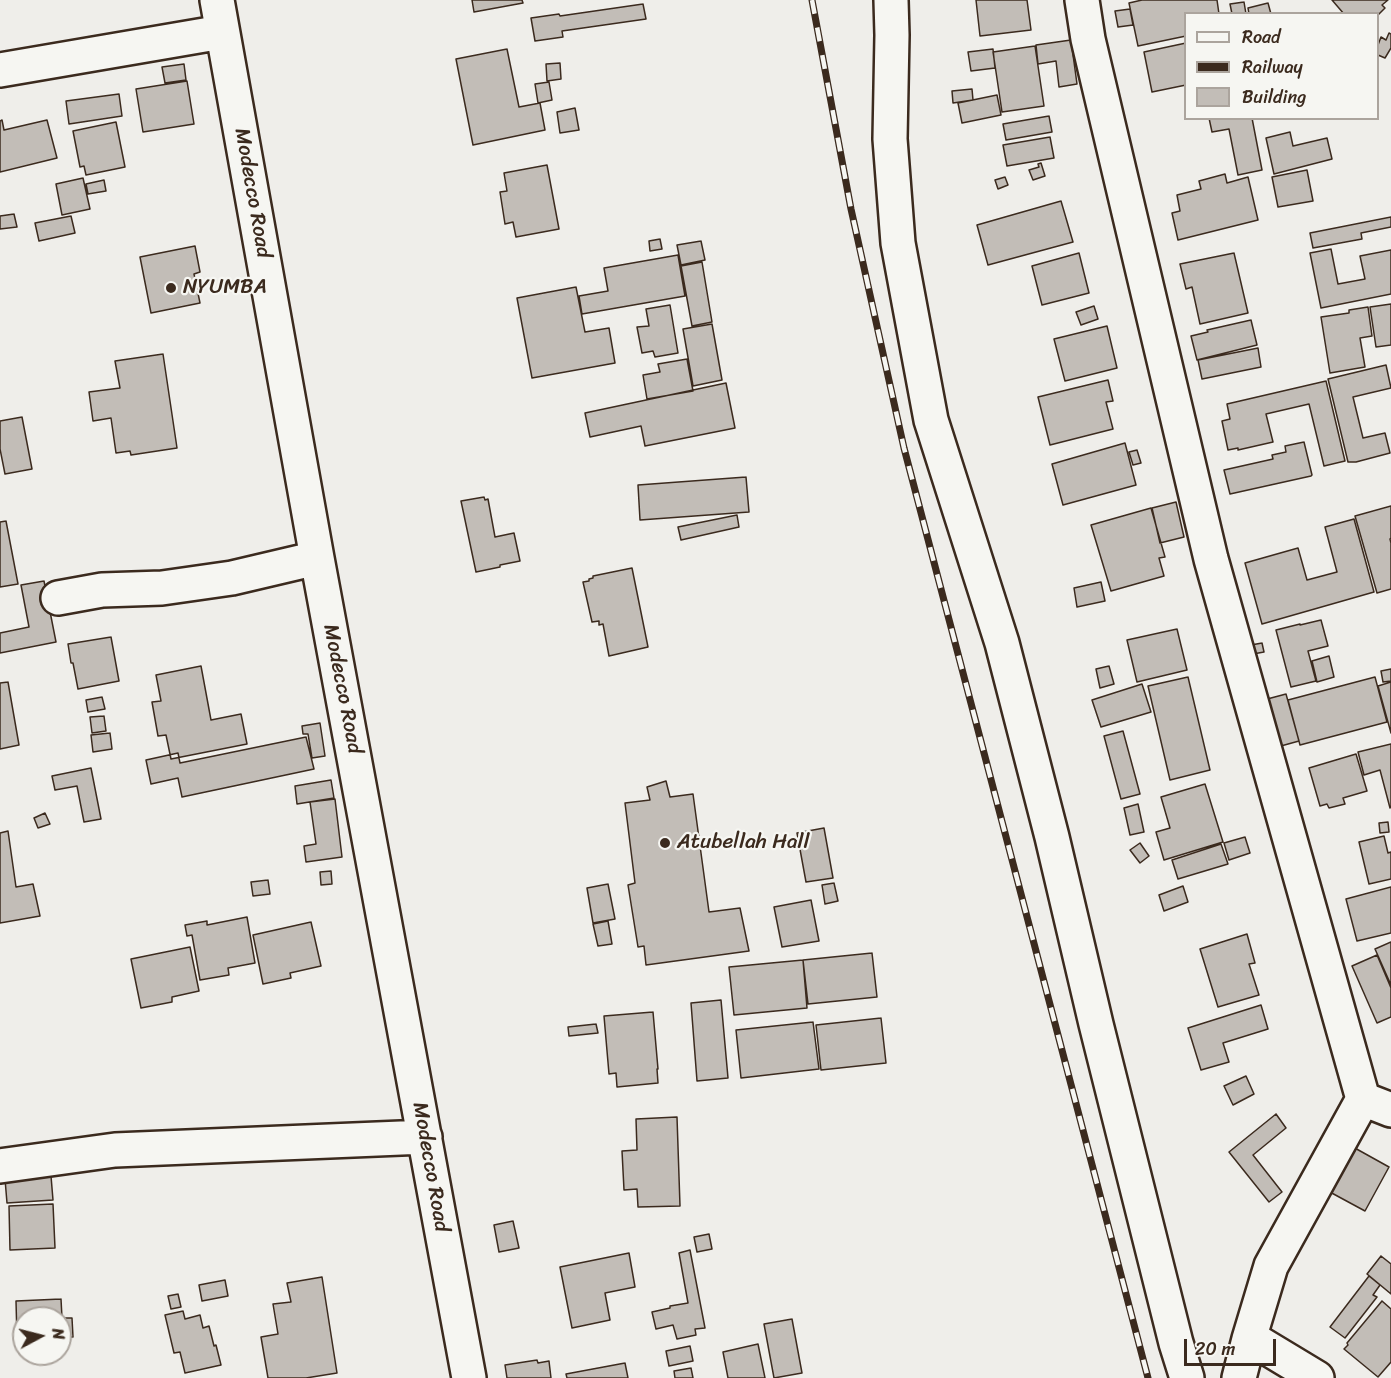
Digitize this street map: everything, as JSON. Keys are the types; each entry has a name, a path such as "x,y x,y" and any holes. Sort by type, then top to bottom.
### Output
{"street":[{"name":"Modecco Road","path":"217,0 317,558 469,1378"},
{"path":"891,0 890,139 898,243 932,420 1002,643 1176,1343 1187,1378"},
{"path":"1082,0 1088,39 1211,559 1377,1105 1271,1266 1239,1378"},
{"path":"0,70 222,32"},
{"path":"58,598 102,590 162,588 232,578 317,558"},
{"path":"0,1166 115,1150 425,1137"},
{"path":"1249,1339 1317,1378"}],"building":[{"path":"472,0 522,0 523,3 474,12"},
{"path":"976,0 1027,0 1031,30 980,36"},
{"path":"1142,0 1217,0 1219,12 1184,12 1184,36 1138,46 1129,3"},
{"path":"1332,0 1388,0 1382,5 1385,8 1379,14 1379,12 1342,12"},
{"path":"1244,2 1246,12 1232,12 1230,4"},
{"path":"1268,3 1270,12 1249,12 1248,8"},
{"path":"643,4 646,19 562,31 563,37 535,41 531,18"},
{"path":"1130,9 1133,25 1118,27 1115,11"},
{"path":"1389,33 1391,34 1391,48 1385,58 1379,55 1379,42 1381,37 1386,40"},
{"path":"1071,40 1077,84 1059,87 1056,61 1038,64 1036,45"},
{"path":"1184,43 1184,85 1152,92 1144,52"},
{"path":"1035,46 1044,106 1002,112 993,52"},
{"path":"507,49 519,107 540,103 545,130 473,145 456,59"},
{"path":"993,49 995,68 971,71 968,52"},
{"path":"560,63 561,79 547,81 546,64"},
{"path":"184,64 186,80 165,83 162,67"},
{"path":"187,81 194,124 143,132 136,89"},
{"path":"549,82 552,100 538,103 535,84"},
{"path":"972,89 973,100 953,103 952,91"},
{"path":"119,94 122,116 69,124 66,101"},
{"path":"997,95 1001,115 962,123 958,103"},
{"path":"575,108 579,130 560,133 557,112"},
{"path":"1049,116 1052,132 1006,140 1003,124"},
{"path":"2,120 4,130 47,120 57,158 0,172 0,121"},
{"path":"1209,120 1252,120 1262,170 1238,175 1229,129 1212,132"},
{"path":"116,122 125,167 86,175 84,166 80,167 73,131"},
{"path":"1290,132 1293,146 1327,138 1332,159 1274,174 1266,138"},
{"path":"1050,137 1054,158 1007,166 1003,145"},
{"path":"1041,163 1045,176 1033,180 1029,170 1039,167 1038,164"},
{"path":"547,165 559,229 516,237 513,222 505,224 500,192 507,191 504,173"},
{"path":"1307,170 1313,201 1278,207 1272,177"},
{"path":"1225,174 1227,183 1248,177 1258,220 1178,240 1172,213 1180,211 1177,195 1201,189 1199,181"},
{"path":"1005,177 1008,185 998,189 995,180"},
{"path":"83,178 90,209 62,215 56,184"},
{"path":"104,180 106,191 88,194 86,184"},
{"path":"1061,201 1073,242 988,265 977,225"},
{"path":"14,214 17,227 0,229 0,216"},
{"path":"71,216 75,233 39,241 35,223"},
{"path":"1391,217 1391,227 1361,233 1362,239 1313,248 1310,233"},
{"path":"660,239 662,249 650,251 649,241"},
{"path":"701,241 705,260 681,265 677,245"},
{"name":"NYUMBA","path":"195,246 200,272 194,274 200,303 151,313 140,257"},
{"path":"1331,249 1338,284 1365,279 1360,256 1391,250 1391,294 1321,308 1310,253"},
{"path":"1079,253 1089,293 1042,305 1032,266"},
{"path":"1234,253 1248,313 1200,324 1192,287 1186,289 1180,264"},
{"path":"678,255 685,296 582,314 579,296 608,291 604,268"},
{"path":"702,262 712,322 692,326 681,266"},
{"path":"576,287 585,332 609,328 615,363 532,378 517,298"},
{"path":"1391,304 1391,345 1376,347 1370,307"},
{"path":"670,305 678,353 655,357 653,351 642,353 637,327 649,326 646,309"},
{"path":"1094,306 1098,319 1081,325 1076,312"},
{"path":"1368,307 1372,336 1360,338 1365,367 1330,373 1321,317 1349,313 1349,310"},
{"path":"1251,320 1257,345 1197,360 1191,336"},
{"path":"712,324 722,380 693,386 683,329"},
{"path":"1107,326 1117,368 1065,381 1054,339"},
{"path":"1258,348 1261,367 1202,379 1198,360"},
{"path":"163,354 177,448 131,455 130,451 116,453 111,418 93,421 89,392 120,388 115,361"},
{"path":"687,359 693,391 647,399 643,375 660,372 658,364"},
{"path":"1386,365 1391,388 1353,397 1363,438 1385,433 1390,453 1348,462 1328,379"},
{"path":"1108,380 1113,401 1106,402 1113,429 1050,445 1038,397"},
{"path":"1326,381 1345,461 1324,466 1309,404 1266,414 1273,442 1228,450 1222,421 1230,419 1227,404"},
{"path":"726,383 735,428 645,446 641,426 590,437 585,413"},
{"path":"22,417 32,469 5,474 0,449 0,421"},
{"path":"1304,442 1311,476 1230,494 1224,470 1273,459 1272,455 1286,452 1285,446"},
{"path":"1125,443 1136,485 1063,505 1052,464"},
{"path":"1137,450 1141,463 1133,465 1129,452"},
{"path":"746,477 749,512 640,520 638,485"},
{"path":"484,497 485,500 488,499 495,537 514,533 520,561 476,572 461,501"},
{"path":"1176,502 1184,537 1160,543 1152,508"},
{"path":"1391,506 1391,589 1377,593 1355,516"},
{"path":"1151,508 1165,557 1159,558 1164,576 1111,591 1091,525"},
{"path":"737,515 739,527 681,540 678,527"},
{"path":"1354,519 1374,592 1262,624 1245,563 1298,548 1307,580 1337,572 1325,527"},
{"path":"6,521 18,584 0,587 0,522"},
{"path":"632,568 648,647 609,656 603,624 599,625 599,621 592,622 583,582 589,581 593,576"},
{"path":"44,581 56,642 0,653 0,633 29,627 21,585"},
{"path":"1101,582 1105,601 1077,607 1074,588"},
{"path":"1321,620 1328,646 1308,651 1316,681 1291,687 1276,630"},
{"path":"1177,629 1187,670 1137,682 1127,640"},
{"path":"111,637 119,681 78,689 68,644"},
{"path":"1262,643 1264,652 1253,654 1251,645"},
{"path":"1329,656 1334,677 1317,682 1312,661"},
{"path":"201,666 211,720 241,714 247,744 171,759 166,735 158,736 152,702 161,701 156,675"},
{"path":"1109,666 1114,684 1100,688 1096,669"},
{"path":"1391,669 1391,681 1383,682 1381,671"},
{"path":"1188,677 1210,770 1170,780 1148,686"},
{"path":"1375,677 1387,722 1300,745 1288,700"},
{"path":"8,682 19,745 0,749 0,683"},
{"path":"1391,682 1391,733 1378,686"},
{"path":"1142,684 1151,712 1101,727 1092,700"},
{"path":"1286,694 1299,741 1270,749 1256,702"},
{"path":"102,697 105,709 88,712 86,700"},
{"path":"104,716 106,731 92,733 90,717"},
{"path":"320,723 325,756 312,758 308,734 303,734 302,726"},
{"path":"1123,731 1140,794 1121,799 1104,736"},
{"path":"110,733 112,749 93,752 91,735"},
{"path":"306,737 314,769 182,797 178,778 151,784 146,760 178,753 180,763"},
{"path":"1391,744 1390,808 1380,770 1364,775 1358,752"},
{"path":"1356,754 1367,791 1343,798 1345,804 1329,808 1327,804 1320,806 1309,768"},
{"path":"91,768 101,819 84,822 77,786 55,790 52,776"},
{"path":"331,780 334,798 297,804 295,786"},
{"name":"Atubellah Hall","path":"666,781 670,797 693,794 709,912 740,908 749,951 646,965 644,946 638,947 628,885 635,883 625,803 650,800 647,787"},
{"path":"1205,784 1223,842 1164,860 1156,832 1170,828 1161,797"},
{"path":"335,799 342,857 306,862 304,846 316,844 310,802"},
{"path":"1138,804 1144,832 1130,835 1124,808"},
{"path":"45,813 50,824 38,828 34,818"},
{"path":"1388,822 1389,832 1380,833 1379,823"},
{"path":"824,828 833,878 806,882 797,833"},
{"path":"8,831 16,887 33,884 40,916 0,923 0,833"},
{"path":"1384,836 1388,853 1391,852 1391,879 1369,884 1359,842"},
{"path":"1245,837 1250,853 1229,860 1224,843"},
{"path":"1140,843 1149,856 1140,863 1130,850"},
{"path":"1221,844 1228,864 1178,879 1172,860"},
{"path":"331,871 332,884 321,885 320,872"},
{"path":"268,880 270,894 253,896 251,882"},
{"path":"834,883 838,901 825,904 822,885"},
{"path":"608,884 615,919 593,923 587,888"},
{"path":"1183,886 1188,902 1164,911 1159,895"},
{"path":"1391,887 1391,933 1357,941 1346,899"},
{"path":"811,900 819,941 782,947 774,907"},
{"path":"247,917 255,963 228,968 229,975 200,980 192,935 187,936 185,925 207,921 207,925"},
{"path":"608,921 612,944 598,946 593,924"},
{"path":"311,922 321,966 290,973 291,978 263,984 253,935"},
{"path":"1247,934 1255,963 1249,964 1259,995 1218,1007 1200,949"},
{"path":"1391,942 1391,985 1375,949"},
{"path":"190,947 199,991 172,997 172,1002 141,1008 131,959"},
{"path":"872,953 877,997 808,1004 803,960"},
{"path":"1377,955 1391,988 1391,1017 1377,1023 1352,966"},
{"path":"803,960 807,1008 734,1015 729,967"},
{"path":"721,1000 728,1078 697,1081 691,1003"},
{"path":"1261,1005 1268,1029 1223,1043 1229,1062 1201,1070 1188,1028"},
{"path":"653,1012 658,1083 617,1087 616,1073 609,1074 604,1016"},
{"path":"881,1018 886,1063 821,1070 816,1025"},
{"path":"813,1022 819,1069 741,1078 736,1030"},
{"path":"596,1024 598,1033 569,1036 568,1027"},
{"path":"1246,1076 1254,1094 1233,1105 1224,1086"},
{"path":"1276,1114 1286,1128 1253,1155 1282,1192 1269,1202 1229,1152"},
{"path":"677,1117 680,1206 638,1207 637,1189 624,1190 622,1151 637,1150 636,1119"},
{"path":"1353,1147 1389,1167 1365,1211 1328,1191"},
{"path":"51,1176 53,1200 7,1203 5,1179"},
{"path":"53,1204 55,1248 10,1250 9,1206"},
{"path":"513,1221 519,1248 499,1252 494,1225"},
{"path":"709,1234 712,1249 697,1252 694,1237"},
{"path":"690,1250 705,1328 695,1329 696,1335 677,1339 673,1325 656,1329 652,1312 688,1303 679,1253"},
{"path":"629,1253 635,1287 605,1293 610,1320 572,1328 560,1267"},
{"path":"1381,1256 1391,1264 1391,1294 1367,1274"},
{"path":"1369,1276 1380,1285 1373,1295 1377,1297 1345,1338 1330,1327"},
{"path":"322,1277 337,1373 306,1378 268,1378 261,1337 278,1334 273,1304 291,1302 287,1283"},
{"path":"225,1280 228,1296 202,1301 199,1285"},
{"path":"178,1294 181,1307 171,1309 168,1296"},
{"path":"61,1299 61,1306 16,1306 16,1301"},
{"path":"1382,1301 1391,1309 1391,1362 1378,1377 1344,1349"},
{"path":"183,1311 185,1319 200,1315 203,1328 209,1326 221,1365 185,1373 180,1352 174,1353 165,1315"},
{"path":"792,1319 802,1373 774,1378 764,1324"},
{"path":"758,1344 765,1378 728,1378 723,1352"},
{"path":"690,1346 693,1361 669,1366 666,1351"},
{"path":"537,1360 538,1363 549,1361 551,1378 507,1378 505,1365"},
{"path":"625,1363 628,1378 567,1378 566,1374"},
{"path":"691,1368 693,1378 675,1378 674,1371"}],"railway":[{"path":"812,0 851,209 904,448 1148,1378"}],"place":[{"name":"NYUMBA","path":"171,288"},
{"name":"Atubellah Hall","path":"665,843"}]}
